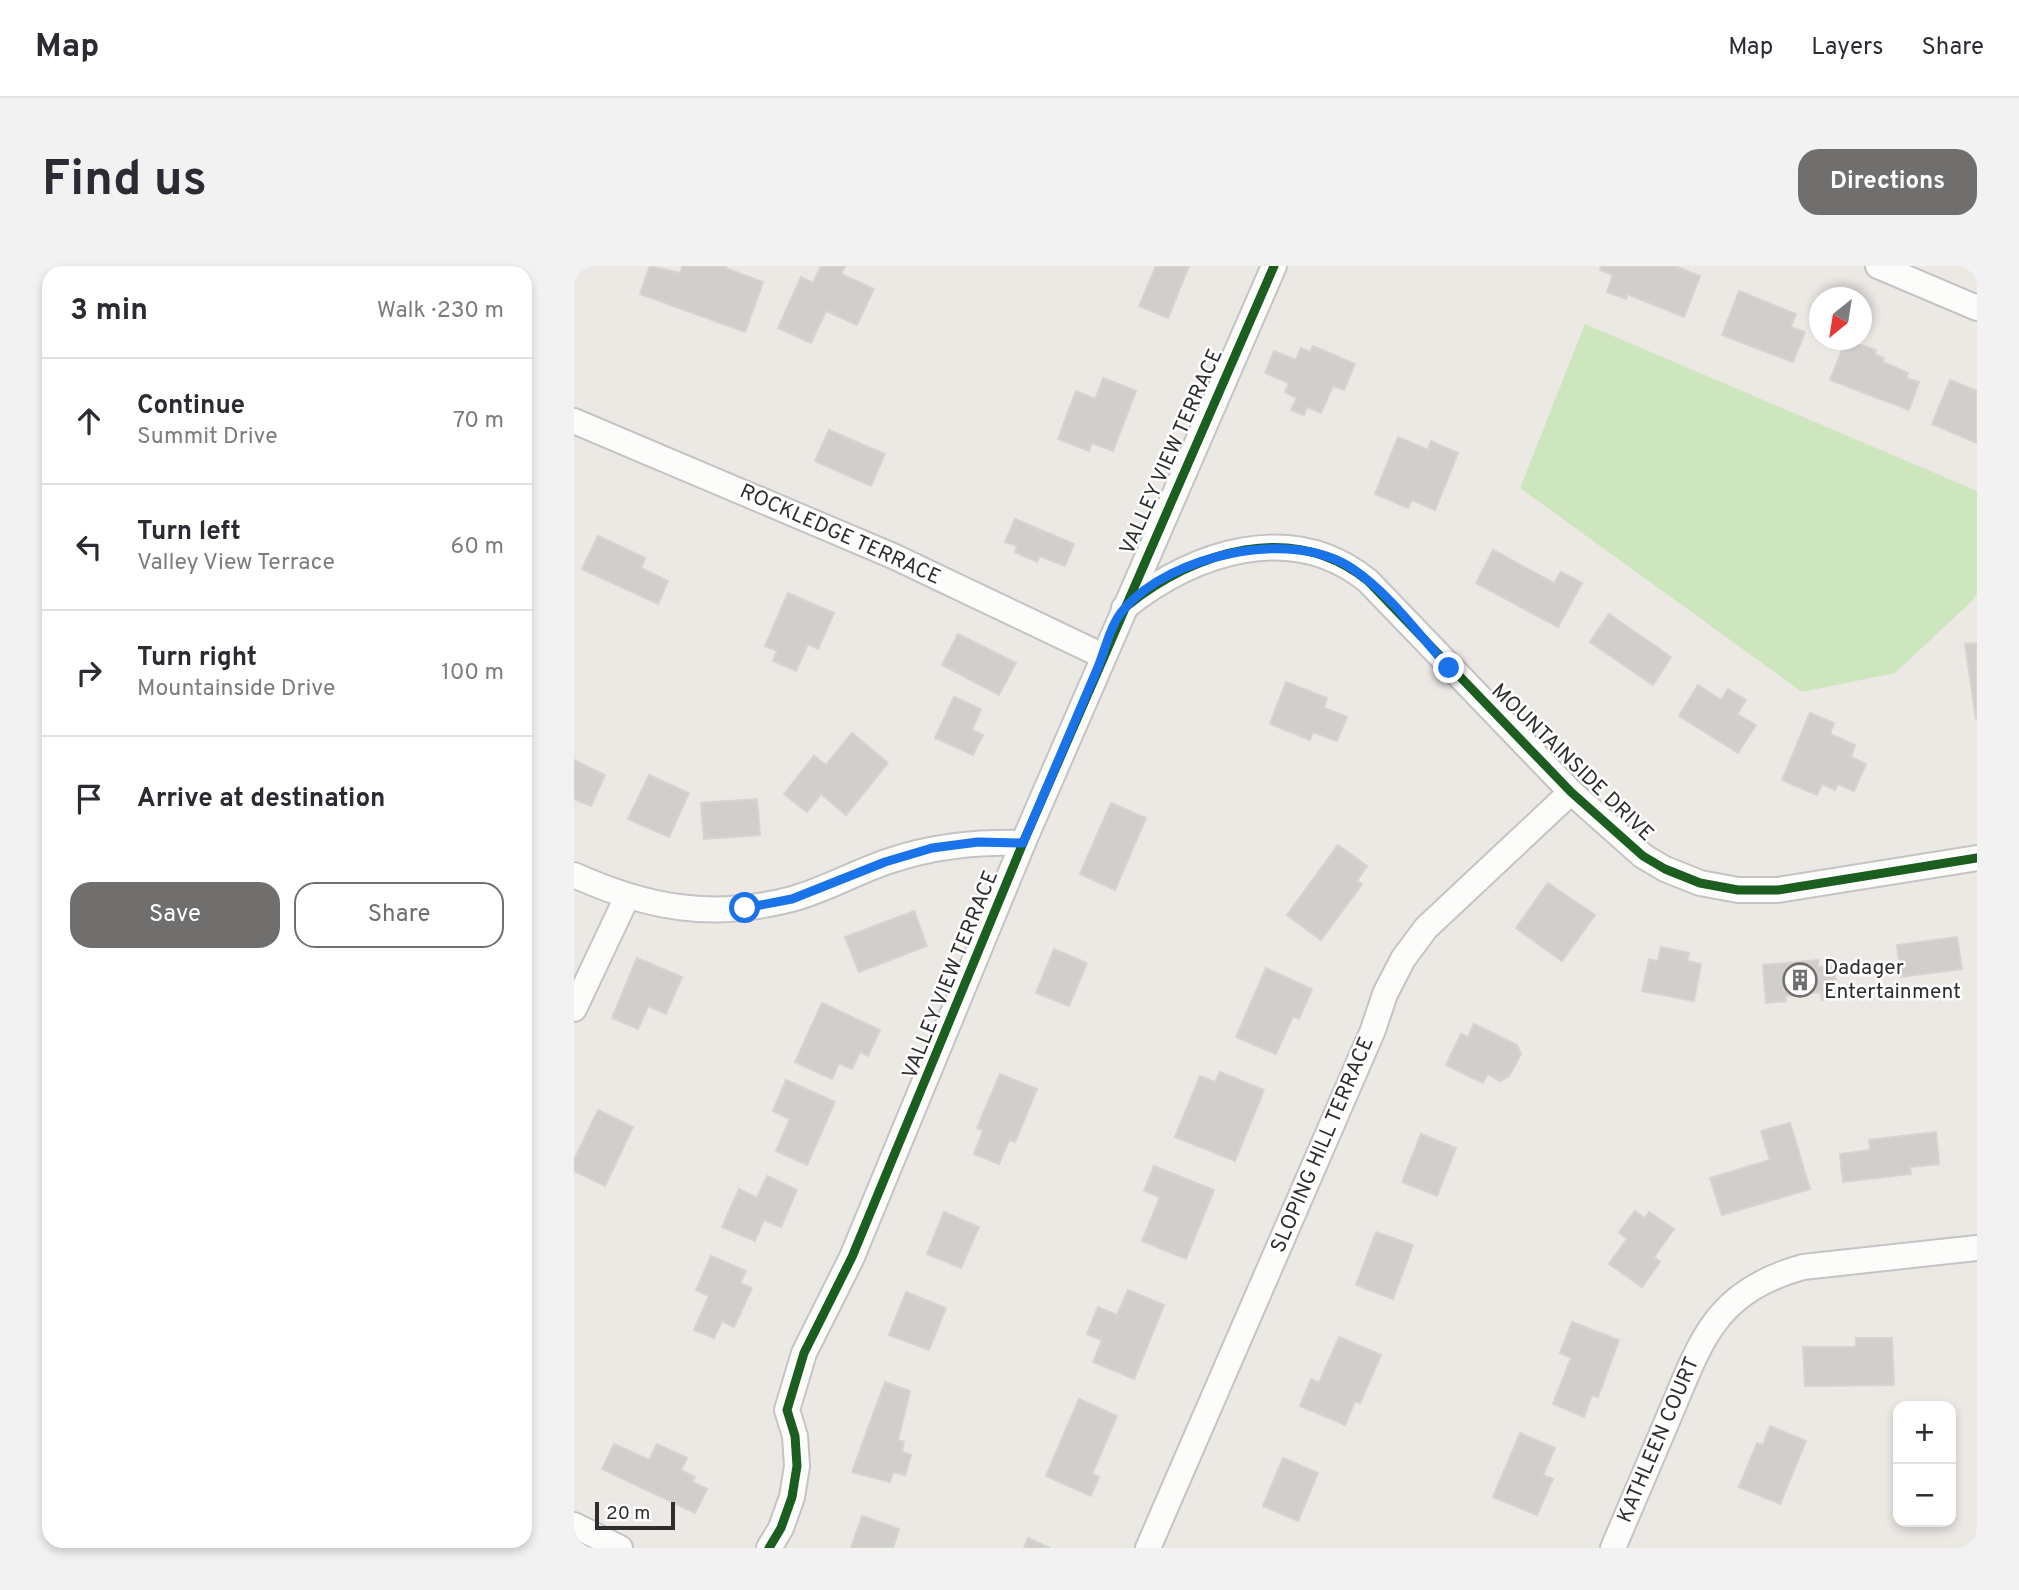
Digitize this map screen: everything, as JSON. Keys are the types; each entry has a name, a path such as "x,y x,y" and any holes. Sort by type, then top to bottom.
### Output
{"street":[{"name":"VALLEY VIEW TERRACE","path":"769,1548 781,1528 792,1497 797,1466 795,1436 787,1410 804,1353 852,1257 1122,610 1274,266"},
{"path":"1878,266 1977,308"},
{"name":"ROCKLEDGE TERRACE","path":"574,421 893,556 1103,656"},
{"name":"MOUNTAINSIDE DRIVE","path":"1122,610 1174,574 1228,554 1283,547 1315,551 1334,558 1368,581 1571,792 1643,856 1665,869 1700,883 1738,890 1778,890 1977,858"},
{"name":"SLOPING HILL TERRACE","path":"1148,1548 1373,1030 1385,994 1403,960 1426,928 1571,792"},
{"path":"574,874 627,897 655,905 699,910 745,908 792,899 885,862 932,848 978,842 1023,843"},
{"path":"574,1009 627,897"},
{"name":"KATHLEEN COURT","path":"1613,1548 1688,1365 1718,1319 1749,1289 1776,1275 1804,1267 1977,1248"},
{"path":"574,1525 620,1548"}],"green space":[{"path":"1585,324 1977,491 1977,593 1973,600 1895,673 1802,692 1520,488"}],"building":[{"path":"650,266 680,273 683,266 726,266 725,268 763,282 745,332 640,294"},
{"path":"821,266 845,266 841,274 874,289 857,325 826,311 811,343 778,328 801,277 813,283"},
{"path":"1156,266 1189,266 1168,318 1139,306"},
{"path":"1601,266 1675,266 1700,276 1684,317 1627,294 1626,299 1607,292 1613,275 1600,270"},
{"path":"1739,291 1796,314 1791,327 1805,332 1793,362 1722,335"},
{"path":"1313,346 1355,364 1344,390 1333,386 1321,413 1307,407 1304,415 1291,410 1297,398 1285,392 1289,383 1265,373 1274,351 1296,360 1301,348 1310,352"},
{"path":"1872,349 1876,350 1875,355 1884,358 1883,362 1908,373 1906,378 1919,382 1909,410 1830,380 1842,350"},
{"path":"1103,378 1136,391 1113,451 1092,443 1089,451 1058,439 1076,391 1095,399"},
{"path":"1950,380 1977,391 1977,443 1932,424"},
{"path":"829,430 885,454 871,486 815,461"},
{"path":"1398,437 1428,450 1431,441 1458,453 1435,510 1412,500 1408,508 1375,494"},
{"path":"1015,519 1074,544 1065,566 1040,556 1037,562 1015,552 1017,546 1005,542"},
{"path":"598,536 645,558 641,568 668,581 658,604 582,569"},
{"path":"1493,550 1554,583 1561,572 1582,583 1558,627 1476,583"},
{"path":"788,593 834,613 818,649 808,644 796,671 773,661 777,651 765,646"},
{"path":"1609,614 1671,657 1653,685 1590,642"},
{"path":"958,634 1016,663 999,695 942,665"},
{"path":"1977,643 1977,719 1976,719 1965,644"},
{"path":"1286,682 1327,698 1324,708 1347,717 1337,741 1313,732 1310,740 1270,724"},
{"path":"1698,685 1721,700 1728,689 1746,700 1737,714 1756,725 1738,753 1679,716"},
{"path":"954,697 981,709 972,730 983,735 973,755 935,738"},
{"path":"1810,713 1834,723 1830,734 1855,745 1851,757 1866,764 1854,791 1838,784 1835,790 1822,784 1817,795 1782,780"},
{"path":"852,733 888,763 846,815 821,794 807,812 784,794 814,756 826,765"},
{"path":"574,760 605,775 591,806 574,799"},
{"path":"649,775 689,793 669,837 628,819"},
{"path":"757,799 760,835 704,839 701,803"},
{"path":"1111,803 1146,818 1115,890 1080,874"},
{"path":"1338,845 1367,866 1357,881 1362,884 1321,940 1287,915"},
{"path":"1548,883 1595,915 1562,961 1516,928"},
{"path":"914,911 927,946 859,972 845,937"},
{"path":"1957,937 1962,969 1901,977 1897,945"},
{"path":"1661,947 1689,953 1687,961 1701,964 1694,1001 1642,991 1649,959 1658,961"},
{"path":"1054,949 1087,963 1069,1006 1036,993"},
{"path":"637,958 682,977 666,1014 648,1006 638,1029 612,1018"},
{"name":"Dadager Entertainment","path":"1818,960 1818,967 1834,966 1837,998 1822,1000 1821,992 1785,996 1786,1001 1766,1003 1763,965"},
{"path":"1266,968 1312,989 1299,1019 1293,1016 1276,1054 1236,1037"},
{"path":"822,1003 880,1030 868,1056 860,1052 852,1069 839,1063 832,1079 795,1062"},
{"path":"1474,1024 1517,1045 1521,1054 1509,1076 1500,1081 1488,1074 1483,1083 1446,1065 1461,1034 1468,1037"},
{"path":"1220,1072 1264,1090 1235,1161 1175,1137 1200,1076 1215,1082"},
{"path":"1000,1074 1037,1089 1015,1142 1009,1140 999,1164 974,1154 983,1130 977,1128"},
{"path":"786,1080 835,1102 807,1165 776,1151 790,1119 773,1111"},
{"path":"598,1110 633,1127 605,1186 574,1171 574,1160"},
{"path":"1790,1123 1810,1189 1722,1215 1710,1178 1770,1160 1761,1131"},
{"path":"1936,1132 1939,1164 1910,1167 1911,1174 1843,1182 1840,1154 1870,1150 1869,1140"},
{"path":"1421,1134 1456,1148 1437,1196 1402,1182"},
{"path":"1154,1166 1214,1190 1186,1259 1142,1241 1160,1197 1144,1191"},
{"path":"767,1176 797,1190 781,1227 764,1220 755,1241 722,1227 739,1189 757,1198"},
{"path":"1635,1211 1645,1218 1649,1212 1674,1229 1654,1257 1660,1262 1642,1287 1609,1264 1627,1239 1619,1232"},
{"path":"944,1212 979,1227 961,1268 927,1254"},
{"path":"1376,1232 1413,1245 1393,1299 1356,1285"},
{"path":"711,1256 746,1271 740,1283 752,1288 734,1327 722,1321 714,1338 694,1330 709,1296 696,1290"},
{"path":"1128,1290 1164,1305 1134,1379 1093,1362 1102,1340 1087,1334 1098,1307 1117,1315"},
{"path":"906,1292 946,1308 929,1350 889,1335"},
{"path":"1572,1322 1619,1340 1598,1397 1592,1395 1584,1417 1553,1404 1571,1358 1560,1353"},
{"path":"1339,1337 1381,1355 1360,1403 1355,1401 1345,1425 1300,1406 1311,1379 1319,1383"},
{"path":"1856,1338 1892,1338 1894,1385 1805,1386 1803,1347 1856,1347"},
{"path":"885,1382 910,1391 898,1440 904,1442 902,1452 911,1455 905,1475 893,1472 890,1482 852,1472"},
{"path":"1079,1399 1117,1416 1092,1474 1099,1477 1091,1496 1046,1476"},
{"path":"1770,1426 1806,1441 1780,1504 1739,1487 1757,1443 1763,1445"},
{"path":"1520,1433 1555,1448 1543,1475 1553,1479 1537,1515 1493,1497"},
{"path":"614,1444 649,1460 657,1444 687,1458 681,1470 695,1477 692,1482 707,1489 695,1513 602,1469"},
{"path":"1283,1458 1318,1473 1298,1521 1263,1506"},
{"path":"862,1516 899,1529 893,1548 851,1548"},
{"path":"1028,1538 1050,1548 1024,1548"}],"cycle path":[{"path":"769,1548 781,1528 792,1497 797,1466 795,1436 787,1410 804,1353 852,1257 1023,843 1274,266"},
{"path":"1127,606 1183,570 1213,558 1245,550 1277,548 1308,551 1339,562 1368,581 1571,792 1643,856 1665,869 1700,883 1738,890 1778,890 1977,858"}],"place":[{"name":"Dadager Entertainment","path":"1800,980"}],"route":[{"path":"745,908 792,899 885,862 932,848 978,842 1023,843 1122,610 1174,574 1206,560 1239,552 1283,547 1315,551 1334,558 1353,568 1368,581 1449,668"}]}
